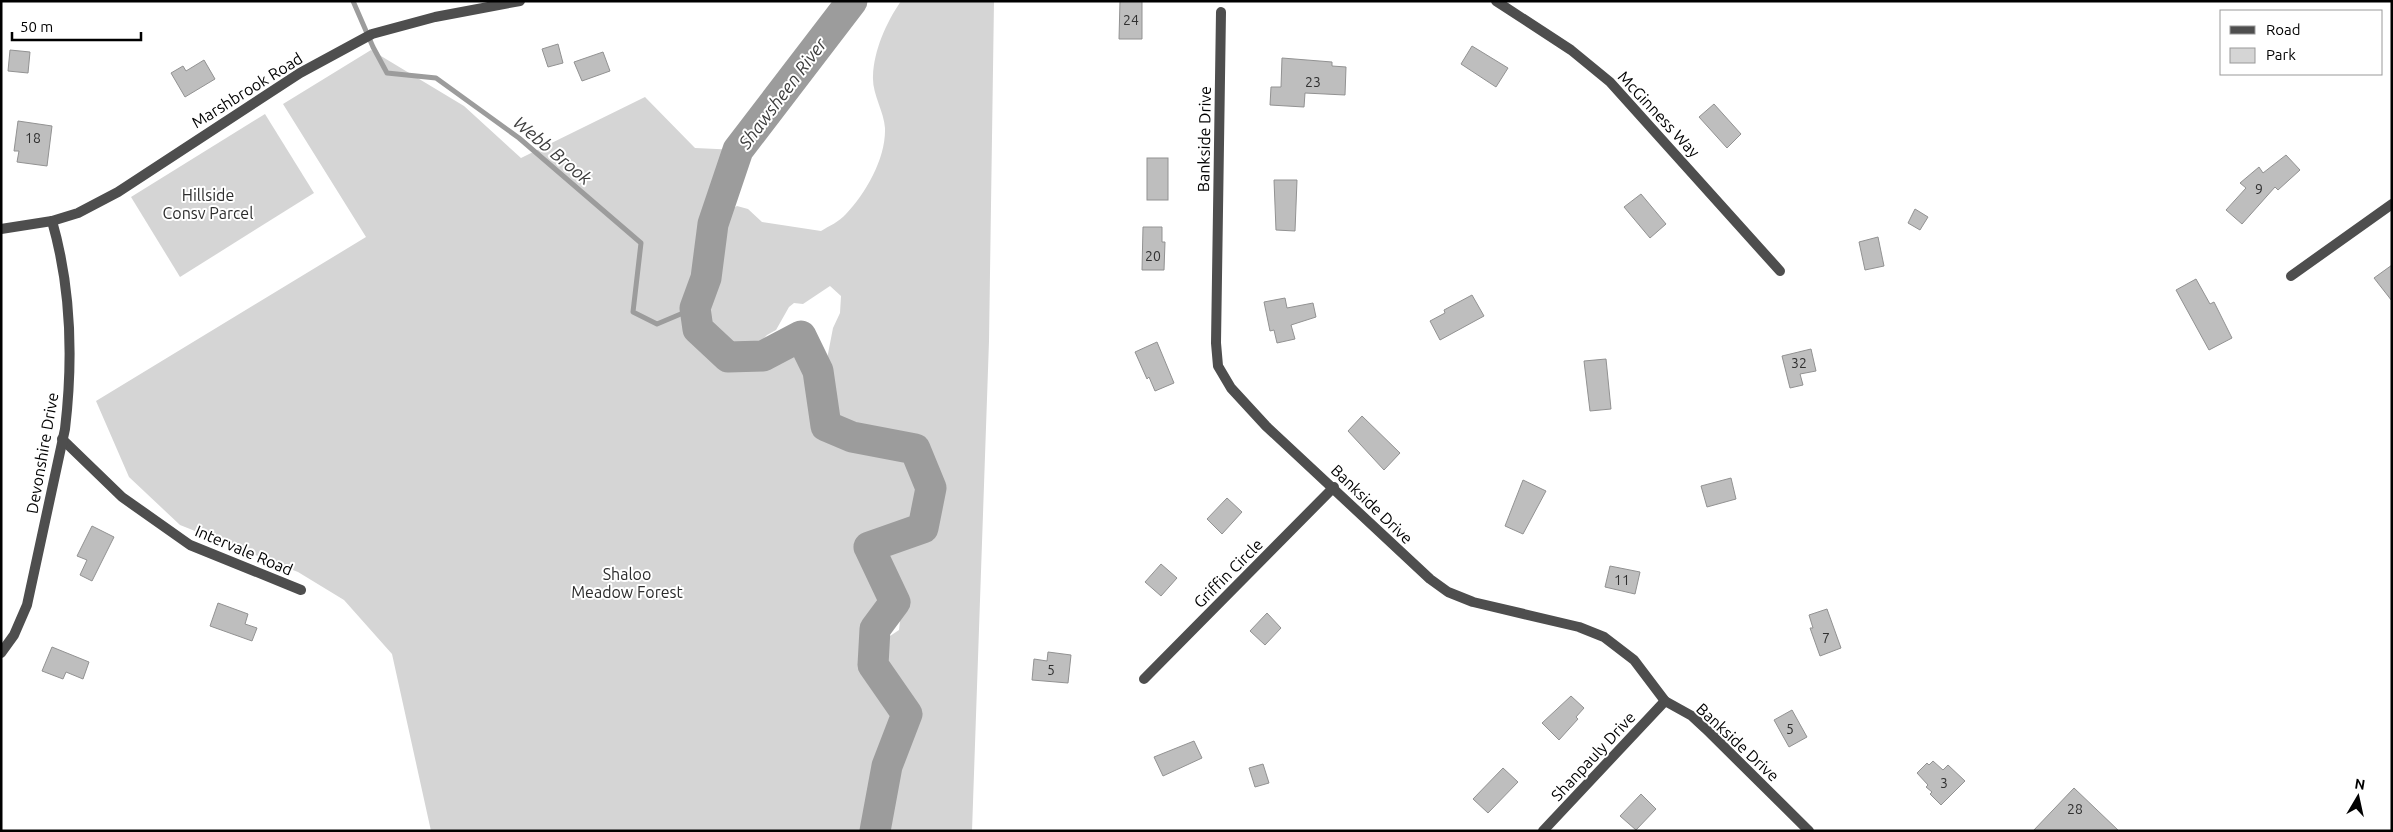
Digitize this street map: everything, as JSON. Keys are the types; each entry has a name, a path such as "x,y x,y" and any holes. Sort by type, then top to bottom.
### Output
{"street":[{"name":"Marshbrook Road","path":"1,229 52,221 78,213 118,192 271,91 332,54 372,34 435,17 520,1"},
{"name":"McGinness Way","path":"1496,1 1571,50 1610,82 1780,270"},
{"name":"Bankside Drive","path":"1221,12 1216,343 1218,366 1230,388 1266,426 1334,487 1430,579 1448,592 1473,602 1579,627 1604,637 1634,660 1664,701 1692,716 1809,831"},
{"path":"2291,276 2392,204"},
{"name":"Devonshire Drive","path":"1,653 14,635 28,605 68,403 70,356 65,290 58,243 52,221"},
{"name":"Intervale Road","path":"62,439 122,498 190,545 301,590"},
{"name":"Griffin Circle","path":"1144,679 1334,487"},
{"name":"Shanpauly Drive","path":"1543,831 1664,701"}],"green space":[{"name":"Shaloo Meadow Forest","path":"901,1 994,1 989,341 972,831 431,831 392,654 344,600 298,572 180,525 129,477 96,401 366,237 283,104 371,50 464,106 521,158 645,97 695,148 738,150 713,224 706,278 695,308 698,329 729,357 763,356 801,336 818,371 822,397 833,328 840,313 841,296 830,286 803,304 794,303 789,307 776,330 767,335 749,353 741,354 706,330 701,322 703,299 720,268 719,232 728,211 737,206 748,209 762,222 821,231 843,217 861,196 873,174 882,151 885,128 874,89 873,76 878,47","holes":["865,433 889,434 900,438 916,448 931,470 931,487 915,449 853,437","913,532 896,546 874,557 869,547","888,585 896,593 894,614 900,621 899,630 887,638 875,636 875,629 895,602"]},
{"name":"Hillside Consv Parcel","path":"265,114 314,193 180,277 131,197"}],"building":[{"path":"1120,1 1142,1 1142,39 1119,39"},
{"path":"558,44 563,63 548,67 542,49"},
{"path":"1472,46 1508,68 1496,87 1461,64"},
{"path":"10,50 30,52 28,73 8,71"},
{"path":"603,52 610,71 582,81 574,62"},
{"path":"1282,58 1332,62 1332,66 1346,67 1345,95 1305,93 1304,107 1270,105 1271,87 1281,87"},
{"path":"204,60 215,79 185,97 171,73 183,66 186,71"},
{"path":"1714,104 1741,134 1727,148 1699,117"},
{"path":"18,121 52,126 47,166 17,162 19,151 14,151"},
{"path":"2286,155 2300,170 2278,190 2275,187 2242,224 2226,210 2246,188 2240,183 2259,167 2263,173"},
{"path":"1147,158 1168,158 1168,200 1147,200"},
{"path":"1274,180 1297,180 1295,231 1276,230"},
{"path":"1641,194 1666,224 1650,238 1624,207"},
{"path":"1915,209 1928,217 1920,230 1908,223"},
{"path":"1143,227 1162,227 1162,242 1165,242 1164,270 1142,270"},
{"path":"1878,237 1884,266 1865,270 1859,242"},
{"path":"2392,265 2392,301 2374,278"},
{"path":"2196,279 2210,304 2214,302 2232,338 2209,350 2176,290"},
{"path":"1472,295 1484,316 1440,340 1430,321 1445,313 1444,310"},
{"path":"1285,298 1287,308 1313,303 1316,317 1291,325 1295,339 1277,343 1274,330 1270,331 1264,302"},
{"path":"1157,342 1174,383 1155,391 1149,377 1147,379 1135,352"},
{"path":"1811,349 1816,371 1800,374 1803,385 1790,388 1782,356"},
{"path":"1606,359 1611,409 1590,411 1584,361"},
{"path":"1362,416 1400,453 1384,470 1348,431"},
{"path":"1731,478 1736,499 1707,507 1701,486"},
{"path":"1523,480 1546,491 1523,534 1505,526"},
{"path":"1227,498 1242,512 1222,534 1207,519"},
{"path":"92,526 114,537 92,581 80,575 87,560 77,556"},
{"path":"1161,564 1177,578 1161,596 1145,582"},
{"path":"1610,566 1640,572 1635,594 1605,587"},
{"path":"218,603 248,614 245,624 257,628 252,641 210,626"},
{"path":"1827,609 1841,648 1820,656 1810,628 1813,628 1809,615"},
{"path":"1267,613 1281,628 1265,645 1250,631"},
{"path":"52,647 89,662 83,679 66,672 63,679 42,671"},
{"path":"1048,652 1071,655 1068,683 1032,680 1034,659 1047,661"},
{"path":"1571,696 1584,708 1576,717 1578,719 1559,740 1542,723"},
{"path":"1792,710 1807,737 1789,747 1774,720"},
{"path":"1194,741 1202,758 1163,776 1154,757"},
{"path":"1933,761 1943,770 1948,765 1965,781 1941,805 1930,794 1932,792 1926,787 1928,785 1917,773 1927,763 1929,765"},
{"path":"1263,764 1269,783 1255,787 1249,768"},
{"path":"1503,768 1518,782 1488,813 1473,799"},
{"path":"2074,788 2119,831 2033,831"},
{"path":"1641,794 1656,809 1636,830 1620,816"}],"waterway":[{"name":"Webb Brook","path":"353,1 373,47 387,73 436,78 519,138 641,243 633,312 657,324 695,308"},
{"name":"Shawsheen River","path":"852,1 738,150 713,224 706,278 695,308 698,329 728,357 763,356 801,336 818,371 826,426 852,437 915,449 931,488 923,528 869,547 895,602 875,629 873,665 907,714 887,766 875,831"}]}
